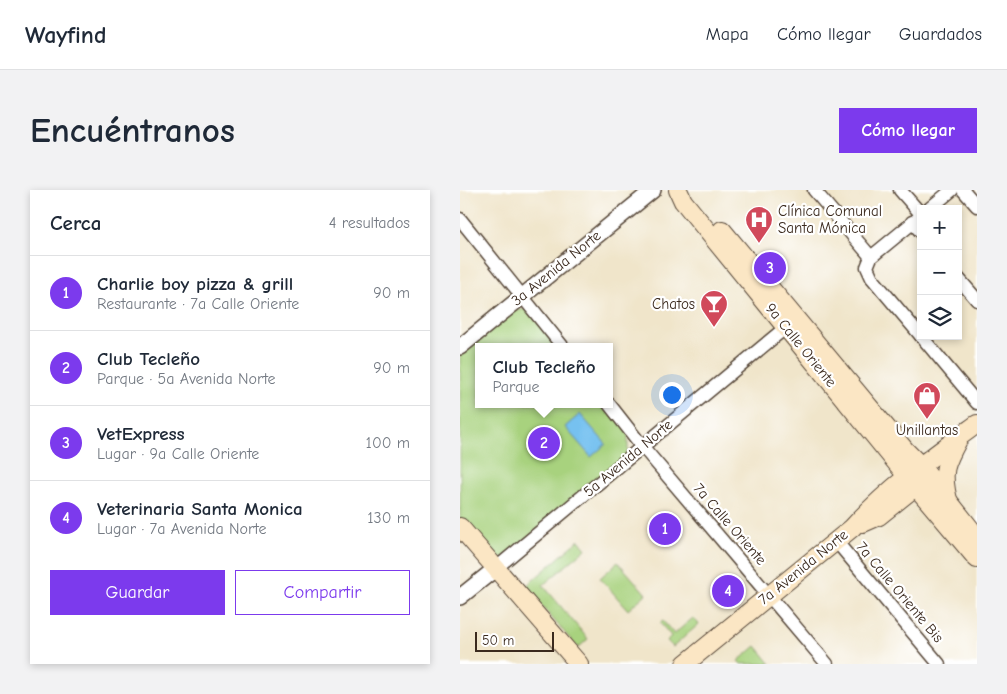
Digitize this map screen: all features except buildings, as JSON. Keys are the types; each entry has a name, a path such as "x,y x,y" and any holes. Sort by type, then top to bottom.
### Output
{"main road":[{"name":"9a Calle Oriente","path":"678,190 683,201 905,450 918,476"},
{"name":"9a Calle Oriente","path":"688,190 792,322 918,476"},
{"name":"7a Avenida Norte","path":"685,664 852,528 872,506 918,476 960,436 977,424"},
{"path":"905,450 916,452 928,451 960,436"},
{"path":"949,503 944,484 945,469 948,457 960,436"},
{"path":"918,476 949,503 977,538"},
{"path":"918,476 977,559"},
{"path":"460,526 495,569 579,664"}],"street":[{"name":"3a Avenida Norte","path":"460,347 653,190"},
{"path":"814,190 871,257"},
{"path":"900,190 917,216"},
{"path":"934,205 952,190"},
{"path":"963,190 977,206"},
{"path":"917,218 871,257 867,267 872,278 917,331"},
{"path":"460,219 560,343"},
{"path":"962,283 977,300"},
{"name":"5a Avenida Norte","path":"460,597 792,322"},
{"path":"924,340 977,403"},
{"name":"7a Calle Oriente","path":"612,408 642,446 770,594 827,664"},
{"name":"7a Calle Oriente Bis","path":"836,541 939,664"}],"green space":[{"path":"527,309 555,343 475,343 475,408 608,408 628,432 628,454 503,558 490,557 460,522 460,353 512,311"},
{"path":"579,540 586,549 543,585 588,639 578,648 525,587"},
{"path":"618,562 646,594 628,610 600,578"},
{"path":"693,618 699,624 673,647 667,641 671,636 660,623 663,621 674,634"},
{"path":"756,646 771,664 741,664 738,661"}],"water":[{"path":"580,414 606,444 591,457 565,427"}],"place":[{"name":"Clínica Comunal Santa Mónica","path":"759,244"},
{"name":"VetExpress","path":"770,268"},
{"name":"Chatos","path":"714,328"},
{"name":"Unillantas","path":"927,420"},
{"name":"Club Tecleño","path":"544,443"},
{"name":"Charlie boy pizza & grill","path":"665,529"},
{"name":"Veterinaria Santa Monica","path":"728,591"}]}
